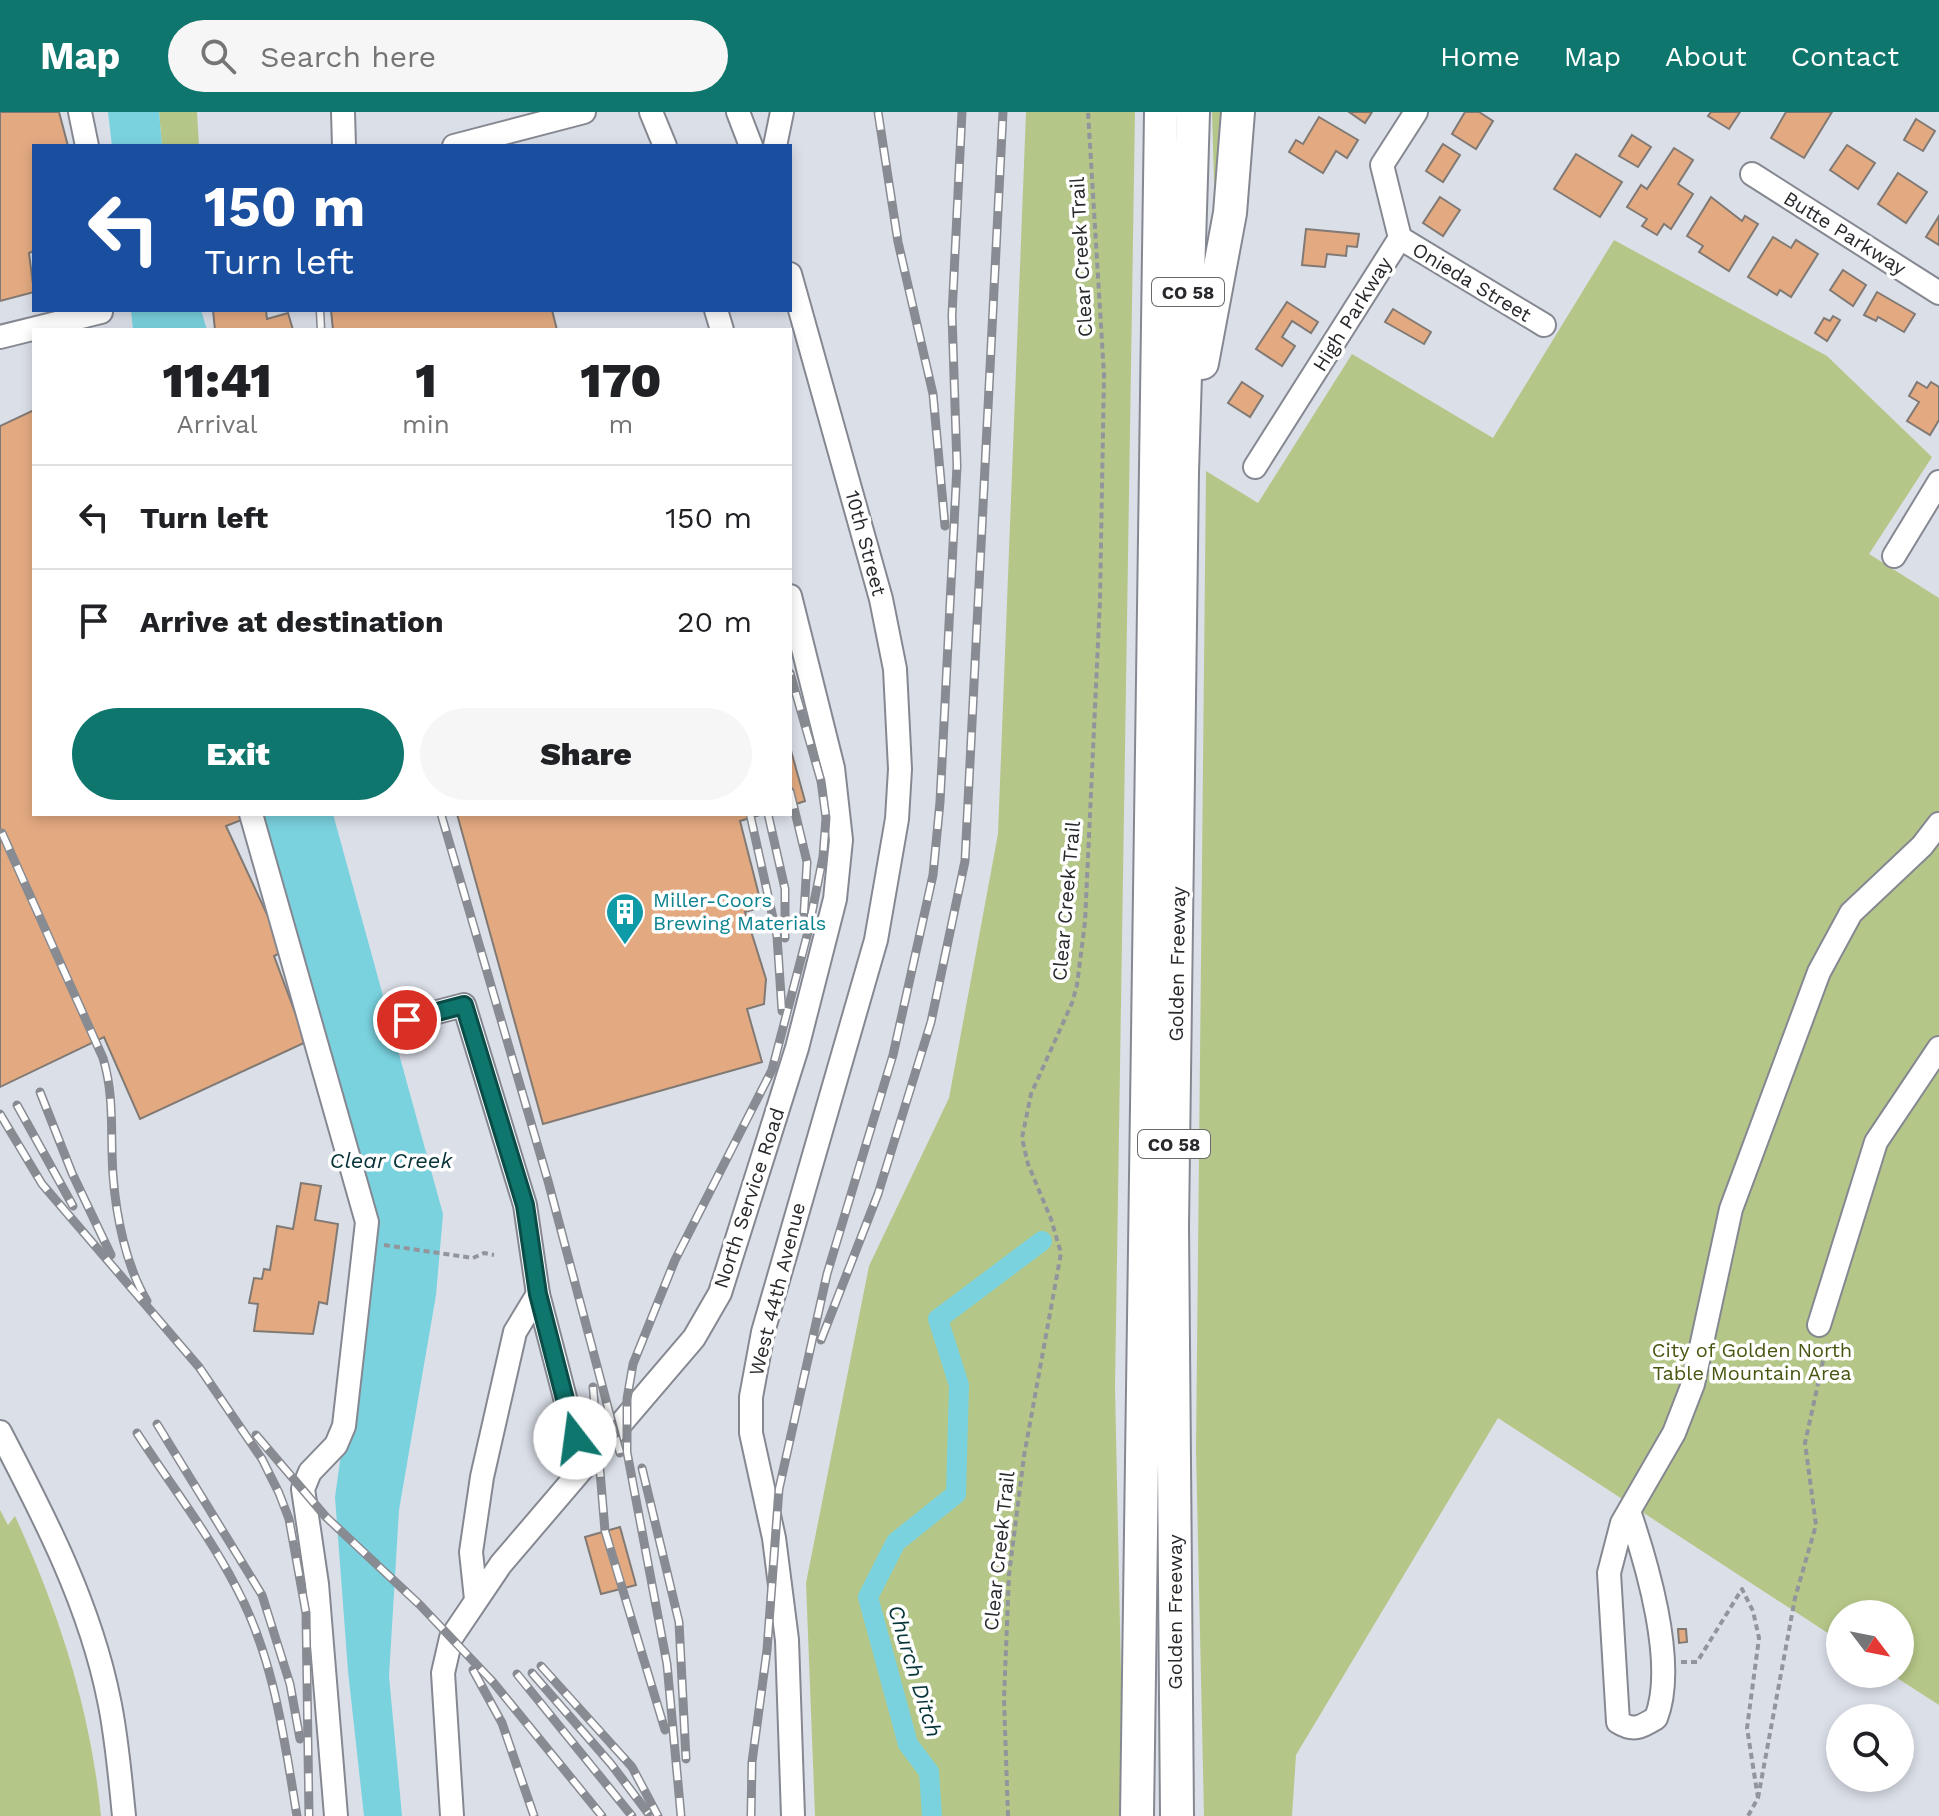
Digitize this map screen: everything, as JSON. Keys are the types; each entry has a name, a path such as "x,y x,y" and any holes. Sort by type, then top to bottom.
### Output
{"highway":[{"name":"Golden Freeway","path":"1137,1816 1161,112"},
{"name":"Golden Freeway","path":"1177,1816 1172,1226 1182,472 1193,112"},
{"path":"1182,472 1225,246 1238,112"}],"street":[{"path":"80,112 87,144"},
{"path":"343,112 344,144"},
{"path":"462,144 584,112"},
{"path":"651,112 664,144"},
{"path":"738,112 750,144"},
{"path":"775,144 782,112"},
{"name":"High Parkway","path":"1255,467 1400,238 1382,165 1416,112"},
{"name":"Butte Parkway","path":"1752,174 1939,293"},
{"name":"Onieda Street","path":"1400,238 1544,325"},
{"name":"10th Street","path":"792,281 877,584 895,669 900,717 897,819"},
{"path":"46,328 103,317"},
{"path":"0,337 32,331"},
{"path":"1894,556 1939,482"},
{"name":"North Service Road","path":"452,1816 443,1673 449,1641 527,1531 694,1338 720,1293 821,961 835,899 841,840 833,768 792,604"},
{"path":"252,816 367,1222 344,1426 336,1445 310,1472 303,1489 317,1584 336,1816"},
{"name":"West 44th Avenue","path":"793,1816 787,1640 774,1538 751,1433 751,1397 763,1332 876,940 897,819"},
{"path":"1629,1511 1648,1567 1665,1676 1656,1718 1640,1728 1629,1729 1618,1722 1609,1573 1622,1523 1674,1433 1693,1384 1731,1209 1819,972 1851,913 1922,846 1939,824"},
{"path":"407,1020 464,1005 525,1205 538,1294 583,1467"},
{"path":"1823,1333 1876,1142 1939,1048"},
{"path":"476,1599 471,1552 482,1477 515,1332 538,1294"},
{"path":"0,1432 57,1544 93,1639 109,1699 124,1816"}],"path":[{"name":"Clear Creek Trail","path":"1008,1816 1004,1699 1009,1575 1024,1456 1061,1253 1051,1219 1028,1164 1022,1138 1031,1094 1072,1003 1085,922 1100,600 1104,375 1088,112"},
{"path":"367,1242 445,1255 494,1255"},
{"path":"1748,1816 1758,1798 1795,1598 1816,1525 1805,1443 1823,1333"},
{"path":"1662,1661 1697,1662 1742,1589 1753,1611 1759,1638 1747,1728 1758,1798"}],"green space":[{"path":"159,112 197,112 199,144 162,144"},
{"path":"1026,112 1135,112 1115,1387 1124,1816 815,1816 806,1583 869,1266 949,1098 998,834"},
{"path":"1212,112 1229,112 1215,216"},
{"name":"City of Golden North Table Mountain Area","path":"1614,240 1827,356 1932,457 1869,554 1939,598 1939,1705 1913,1688 1914,1600 1826,1600 1826,1632 1498,1418 1296,1755 1292,1816 1204,1816 1196,1450 1206,471 1258,503 1352,354 1493,438"},
{"path":"0,1510 8,1525 15,1516 59,1625 90,1738 101,1816 0,1816"}],"water":[{"path":"108,112 159,112 162,144 112,144"},
{"path":"131,312 202,312 206,328 133,328"},
{"name":"Clear Creek","path":"257,816 334,816 443,1214 436,1295 399,1510 389,1676 402,1816 364,1816 348,1671 335,1497 372,1233"}],"building":[{"path":"0,112 59,112 67,144 32,144 32,252 29,253 32,293 0,301"},
{"path":"1349,112 1372,112 1365,123"},
{"path":"1465,112 1479,112 1493,121 1476,149 1452,134"},
{"path":"1711,112 1740,112 1729,129 1708,116"},
{"path":"1786,112 1832,112 1804,158 1771,138"},
{"path":"1319,117 1358,140 1347,158 1336,151 1323,173 1289,152 1296,140 1303,144"},
{"path":"1916,119 1935,131 1923,151 1904,140"},
{"path":"1632,135 1651,147 1638,167 1619,156"},
{"path":"1443,144 1460,155 1443,182 1426,171"},
{"path":"1847,145 1875,163 1858,189 1830,170"},
{"path":"1674,148 1693,160 1678,184 1693,194 1671,229 1664,224 1657,235 1642,226 1647,219 1627,207 1641,185 1647,189"},
{"path":"1576,154 1622,182 1600,217 1554,189"},
{"path":"1898,173 1927,192 1906,223 1878,204"},
{"path":"1440,197 1460,210 1443,236 1423,223"},
{"path":"1711,197 1742,221 1745,216 1758,224 1729,271 1699,252 1703,246 1687,236"},
{"path":"1939,216 1939,245 1926,237"},
{"path":"1306,229 1359,234 1357,247 1347,246 1346,256 1327,254 1325,267 1302,265"},
{"path":"1773,237 1791,248 1796,240 1818,254 1791,297 1780,290 1777,295 1748,277"},
{"path":"1843,270 1866,285 1853,306 1830,290"},
{"path":"1877,292 1915,314 1904,332 1878,317 1876,321 1864,315"},
{"path":"1287,302 1318,322 1311,333 1292,321 1282,337 1295,346 1282,366 1256,349"},
{"path":"1393,309 1431,332 1424,344 1385,322"},
{"path":"213,312 266,312 267,319 288,313 292,328 215,328"},
{"path":"331,312 552,312 556,328 333,328"},
{"path":"1833,316 1840,320 1827,341 1815,333 1824,318 1830,321"},
{"path":"1242,382 1263,396 1250,417 1228,403"},
{"path":"1917,382 1927,388 1931,382 1939,387 1939,420 1930,435 1907,421 1919,402 1909,396"},
{"path":"32,411 32,816 243,816 244,819 226,826 284,951 274,956 306,1042 140,1119 104,1037 0,1087 0,426"},
{"path":"792,754 805,801 792,805"},
{"name":"Miller-Coors Brewing Materials","path":"458,816 756,816 740,821 762,907 745,912 766,979 764,1004 747,1009 762,1062 543,1124"},
{"path":"301,1183 321,1186 315,1220 338,1224 327,1304 319,1302 313,1334 254,1331 258,1304 249,1303 254,1278 262,1279 264,1269 270,1270 277,1226 293,1229"},
{"path":"620,1527 636,1585 601,1594 585,1537"},
{"path":"1678,1629 1686,1629 1687,1642 1679,1643"}],"waterway":[{"name":"Church Ditch","path":"932,1816 929,1772 908,1744 868,1597 896,1542 956,1494 959,1385 938,1319 1042,1241"}],"railway":[{"path":"878,112 898,242 933,394 945,526"},
{"path":"751,1816 752,1762 767,1650 779,1489 827,1274 893,1055 933,875 940,802 957,466 952,315 962,112"},
{"path":"821,1340 878,1194 931,1022 965,861 1003,112"},
{"path":"320,312 321,328"},
{"path":"681,1816 667,1664 627,1452 627,1399 633,1364 675,1260 772,1070 808,932 823,857 826,818 821,781 792,680"},
{"path":"792,799 807,862 804,913"},
{"path":"442,816 548,1181 620,1453"},
{"path":"750,816 777,936 782,1011"},
{"path":"768,816 785,889 785,938"},
{"path":"2,833 103,1058 111,1102 113,1175 120,1224 133,1272 147,1301"},
{"path":"40,1092 72,1173 111,1255"},
{"path":"17,1105 73,1206"},
{"path":"0,1114 42,1184 199,1367 262,1459 279,1493 289,1519 306,1613 309,1816"},
{"path":"593,1387 605,1531 665,1730"},
{"path":"157,1424 262,1595 290,1684 300,1739"},
{"path":"137,1433 214,1548 249,1614 276,1699 297,1816"},
{"path":"256,1435 326,1517 420,1605 493,1682 602,1816"},
{"path":"642,1468 679,1622 686,1759"},
{"path":"541,1666 632,1767 658,1816"},
{"path":"473,1670 502,1723 534,1816"},
{"path":"532,1673 611,1764 648,1813"},
{"path":"517,1674 632,1816"}],"place":[{"name":"Miller-Coors Brewing Materials","path":"625,946"}],"route":[{"path":"407,1020 464,1005 525,1205 538,1294 575,1438"}]}
